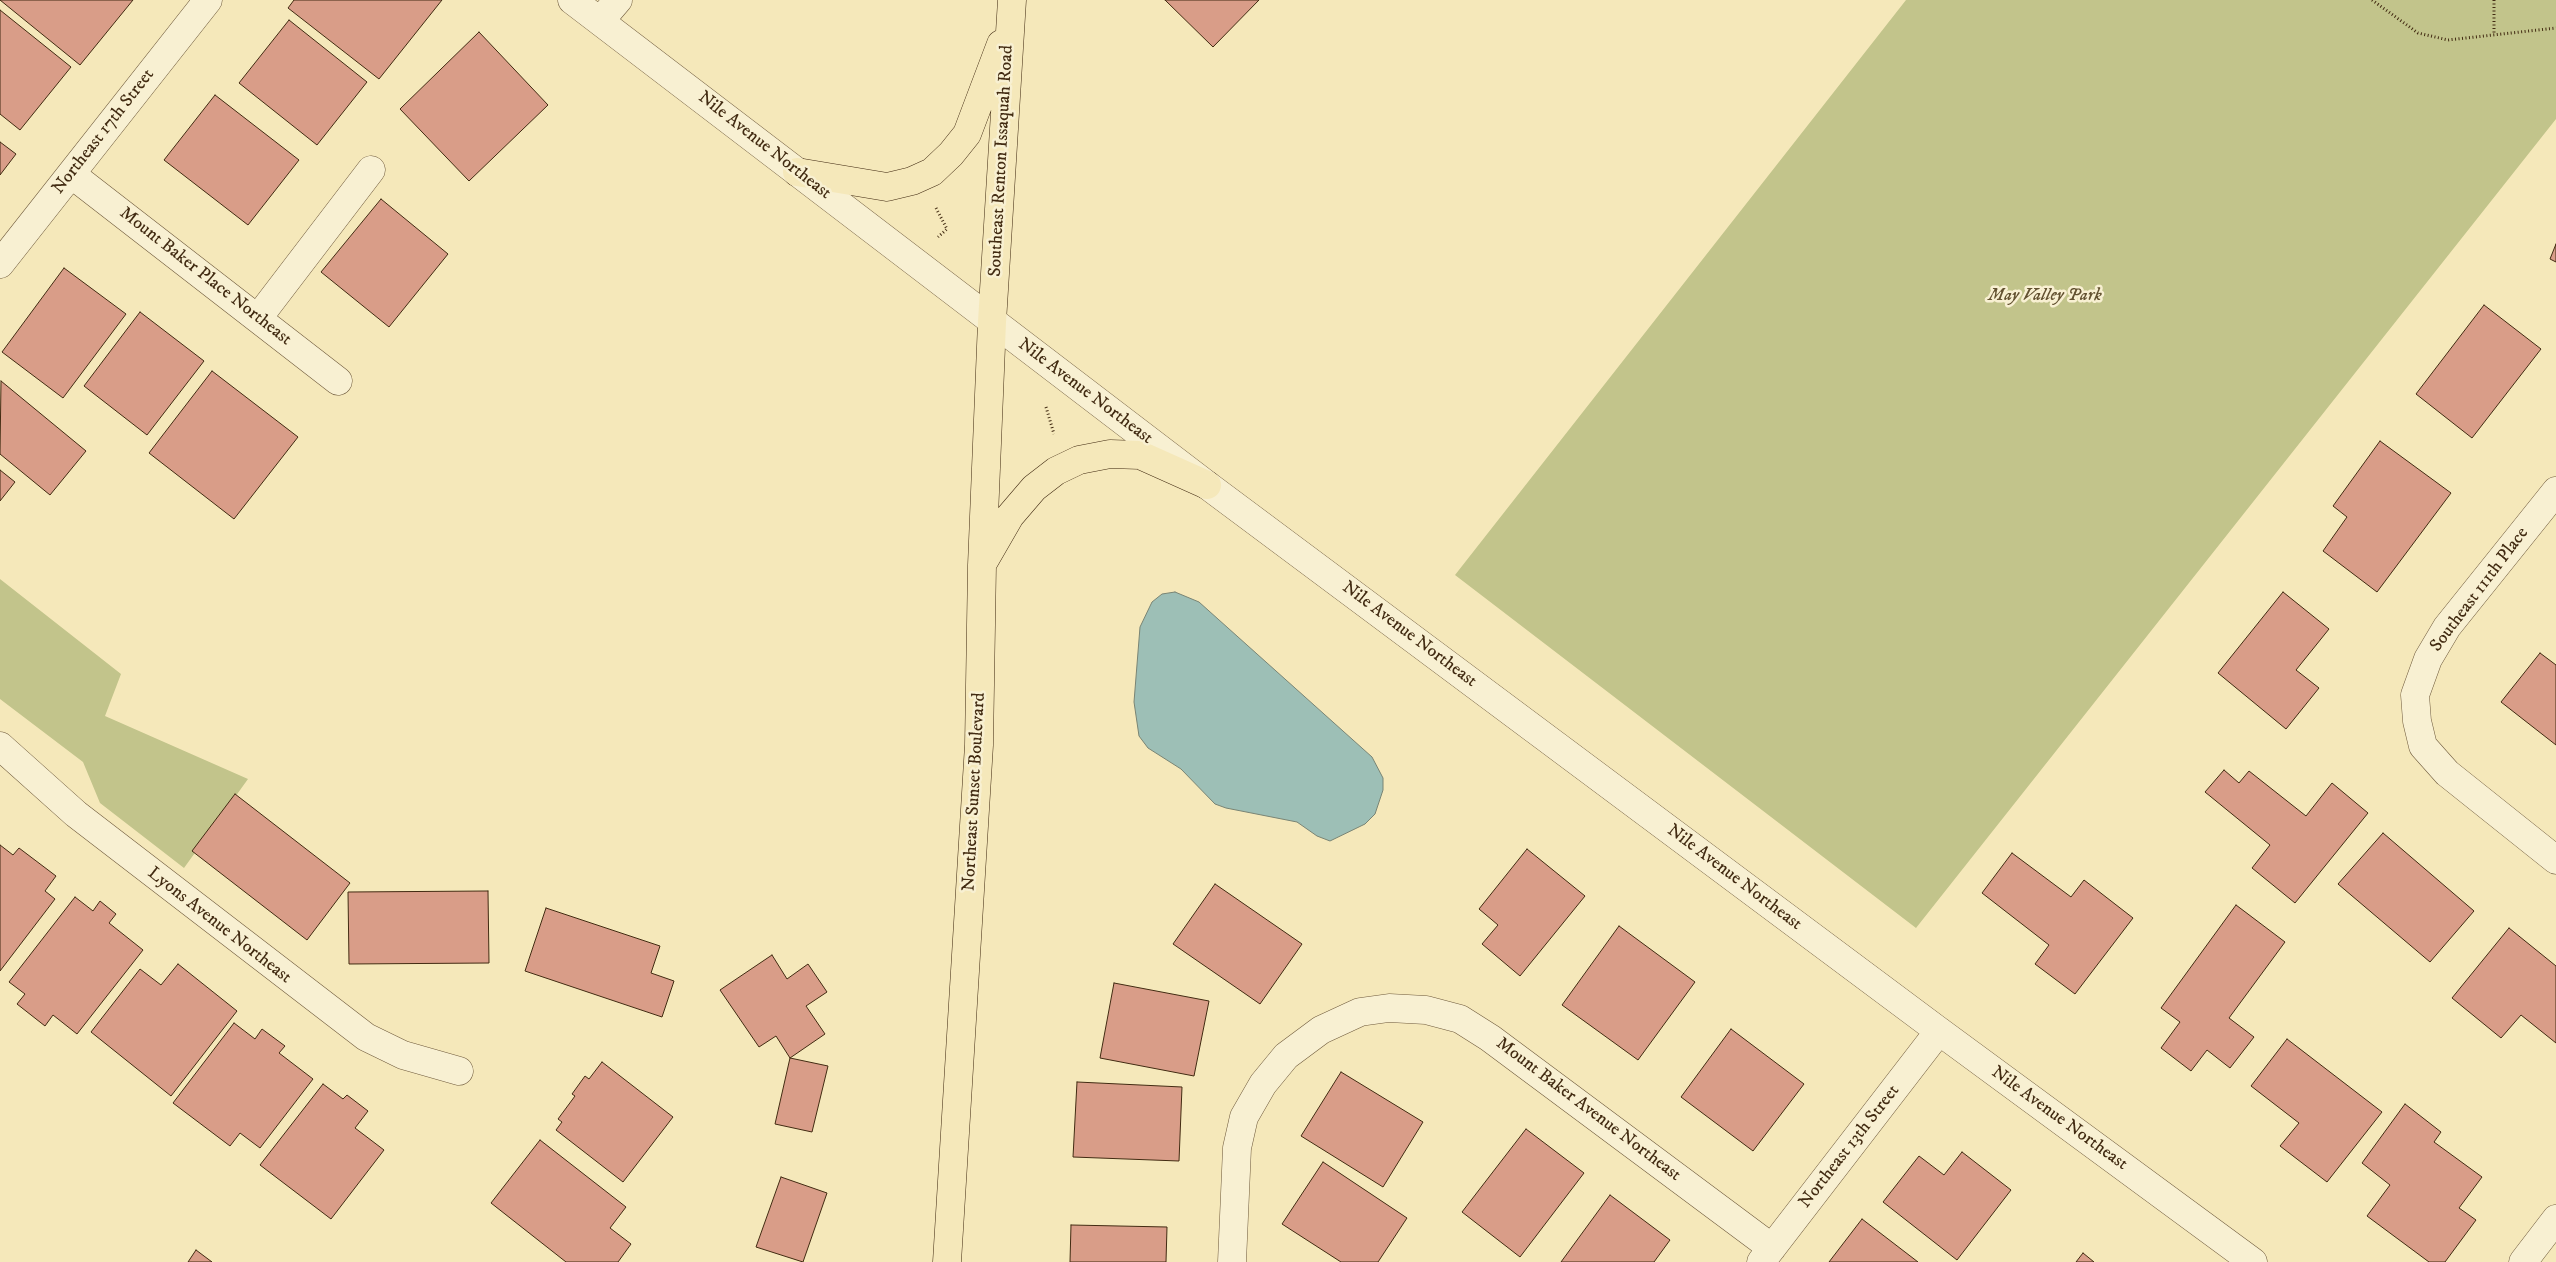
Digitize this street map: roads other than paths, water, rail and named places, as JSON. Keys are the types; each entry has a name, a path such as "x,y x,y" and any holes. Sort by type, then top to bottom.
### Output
{"main road":[{"path":"797,172 887,187 912,181 932,172 951,154 967,134 1011,9"},
{"name":"Southeast Renton Issaquah Road","path":"992,322 1011,9"},
{"name":"Northeast Sunset Boulevard","path":"947,1262 979,745 982,565 992,322"},
{"path":"982,565 1010,516 1034,488 1056,471 1079,460 1110,454 1140,455 1208,485"}],"street":[{"name":"Northeast 17th Street","path":"0,264 208,0"},
{"name":"Nile Avenue Northeast","path":"572,0 1208,485 1939,1032 2253,1262"},
{"path":"600,21 618,0"},
{"path":"258,318 371,170"},
{"name":"Mount Baker Place Northeast","path":"71,174 338,381"},
{"name":"Southeast 111th Place","path":"2556,491 2447,626 2428,659 2415,695 2417,721 2423,746 2447,773 2556,860"},
{"name":"Lyons Avenue Northeast","path":"0,746 91,826 366,1037 403,1055 459,1071"},
{"name":"Mount Baker Avenue Northeast","path":"1232,1262 1237,1148 1244,1117 1263,1084 1286,1056 1321,1030 1360,1012 1388,1008 1426,1010 1460,1019 1490,1038 1766,1255"},
{"name":"Northeast 13th Street","path":"1766,1255 1939,1032"},
{"path":"2523,1262 2556,1219"}],"water":[{"path":"1175,592 1199,602 1372,757 1383,778 1383,790 1375,814 1365,824 1330,841 1317,836 1297,822 1226,808 1215,804 1181,769 1148,748 1139,736 1134,702 1140,627 1152,602 1162,594"}],"park label":[{"name":"May Valley Park","path":"2045,296"}]}
